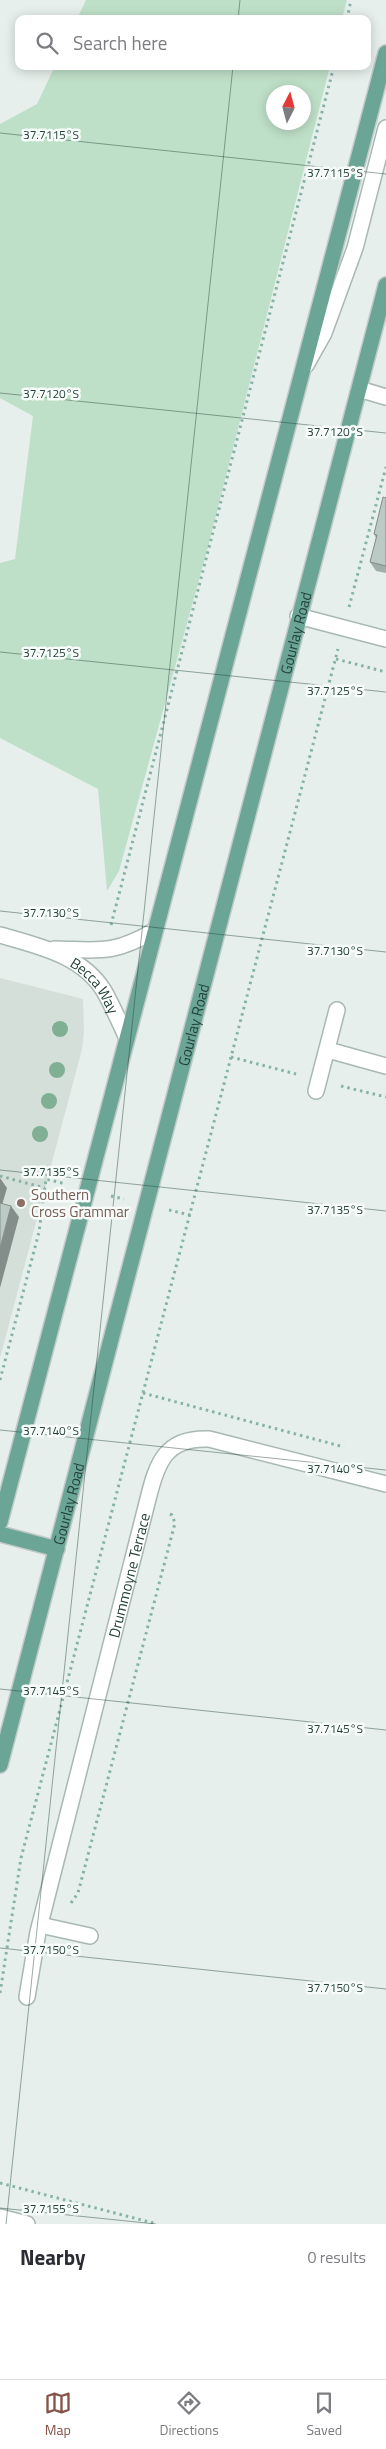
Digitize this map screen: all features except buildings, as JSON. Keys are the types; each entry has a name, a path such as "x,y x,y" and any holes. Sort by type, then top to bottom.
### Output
{"main road":[{"path":"0,1522 126,1036 386,53"},
{"name":"Gourlay Road","path":"0,1765 298,616 386,285"},
{"path":"0,1534 57,1549"}],"street":[{"path":"302,370 324,333 355,248 386,128"},
{"path":"359,389 386,396"},
{"path":"298,616 386,639"},
{"name":"Becca Way","path":"50,949 110,951 130,945 154,931"},
{"name":"Becca Way","path":"0,935 50,949 81,966 103,989 126,1036"},
{"path":"318,1086 336,1010"},
{"path":"328,1050 386,1066"},
{"name":"Drummoyne Terrace","path":"27,1997 40,1924 146,1507 153,1480 167,1450 180,1442 193,1438 234,1444 386,1484"},
{"path":"40,1924 90,1936"},
{"path":"0,2216 27,2224"}],"path":[{"path":"347,15 351,0"},
{"path":"110,929 333,70"},
{"path":"0,1993 21,1858 386,467"},
{"path":"336,659 386,672"},
{"path":"231,1057 318,1086 386,1098"},
{"path":"0,1176 45,1188"},
{"path":"0,1380 39,1232 46,1179 190,1215"},
{"path":"143,1393 348,1448"},
{"path":"40,1924 66,1908 78,1893 175,1523 172,1515 146,1507"},
{"path":"0,2183 157,2224"}],"shaded area":[{"name":"Southern Cross Grammar","path":"0,978 83,999 84,1032 82,1049 0,1358"}],"green space":[{"path":"86,0 347,0 343,15 79,15"},
{"path":"53,70 329,70 208,547 119,871 107,891 98,789 0,738 0,563 15,559 33,416 0,398 0,124 37,104"}],"place":[{"name":"Southern Cross Grammar","path":"21,1203"}]}
